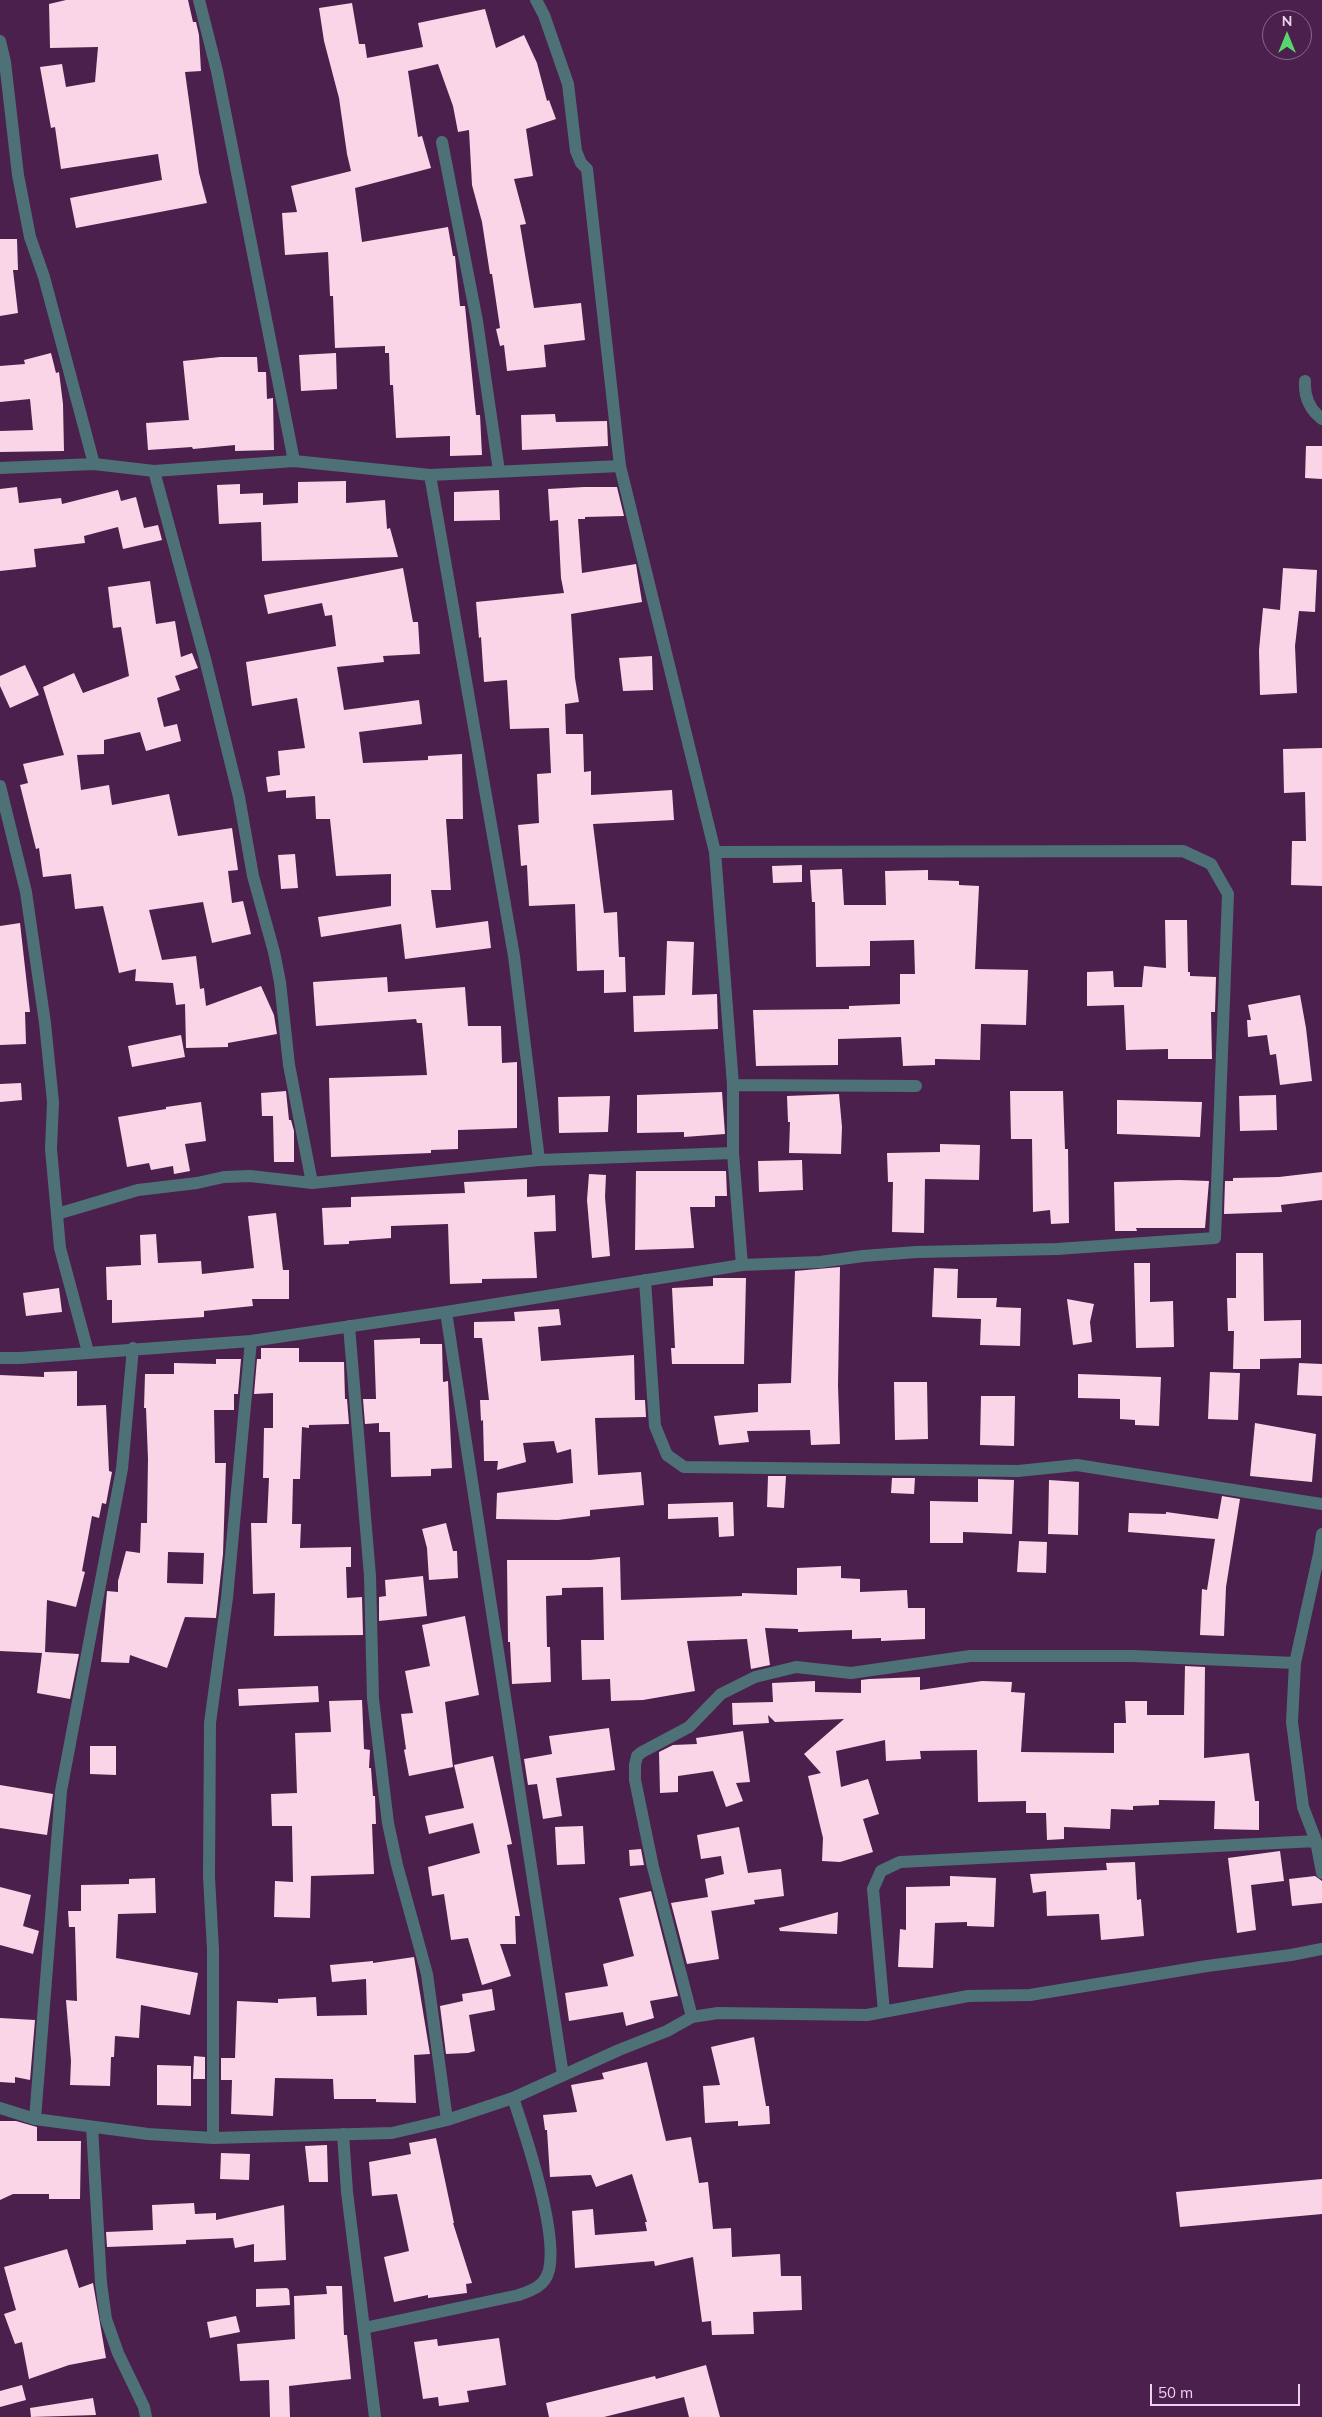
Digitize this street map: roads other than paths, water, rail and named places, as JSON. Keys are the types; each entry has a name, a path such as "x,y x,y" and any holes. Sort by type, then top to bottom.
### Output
{"street":[{"path":"199,0 221,90 294,461"},
{"path":"536,0 544,15 568,84 576,151 587,169 620,466 716,852 733,1086 733,1153 742,1264"},
{"path":"0,41 6,62 18,175 30,237 44,277 94,464"},
{"path":"442,142 477,321 499,471"},
{"path":"1305,381 1304,392 1309,404 1322,419"},
{"path":"0,468 94,464 154,471 294,461 430,474 620,466"},
{"path":"154,471 205,658 239,797 253,876 274,952 280,982 289,1064 312,1183"},
{"path":"430,474 514,956 539,1160"},
{"path":"0,786 26,892 45,1023 53,1102 51,1149 60,1248 88,1352"},
{"path":"0,1358 251,1341 446,1312 742,1264 820,1262 863,1256 917,1252 1057,1248 1215,1238 1228,894 1211,864 1183,850 716,852"},
{"path":"733,1086 916,1086"},
{"path":"56,1214 138,1190 197,1183 224,1177 250,1176 312,1183 539,1160 733,1153"},
{"path":"645,1280 655,1426 667,1455 684,1467 1018,1471 1077,1464 1322,1504"},
{"path":"446,1312 563,2075"},
{"path":"349,1326 370,1576 373,1699 388,1823 397,1865 427,1974 447,2120"},
{"path":"212,2138 213,1950 209,1878 210,1723 227,1598 251,1341"},
{"path":"35,2119 61,1791 122,1468 133,1348"},
{"path":"1322,1534 1295,1663 1292,1722 1304,1807 1316,1841 1322,1873"},
{"path":"692,2017 653,1867 635,1780 635,1765 637,1756 689,1727 721,1694 754,1676 796,1667 851,1672 970,1656 1133,1656 1295,1663"},
{"path":"884,2012 873,1889 881,1870 900,1862 1316,1841"},
{"path":"0,2108 35,2119 148,2134 212,2138 392,2133 447,2120 513,2098 667,2031 692,2017 718,2013 867,2015 968,1996 1030,1995 1322,1949"},
{"path":"364,2328 519,2295 537,2289 542,2283 549,2270 550,2252 547,2225 540,2189 513,2098"},
{"path":"92,2127 101,2283 106,2319 118,2353 144,2407 146,2417"},
{"path":"343,2134 347,2192 375,2417"}]}
